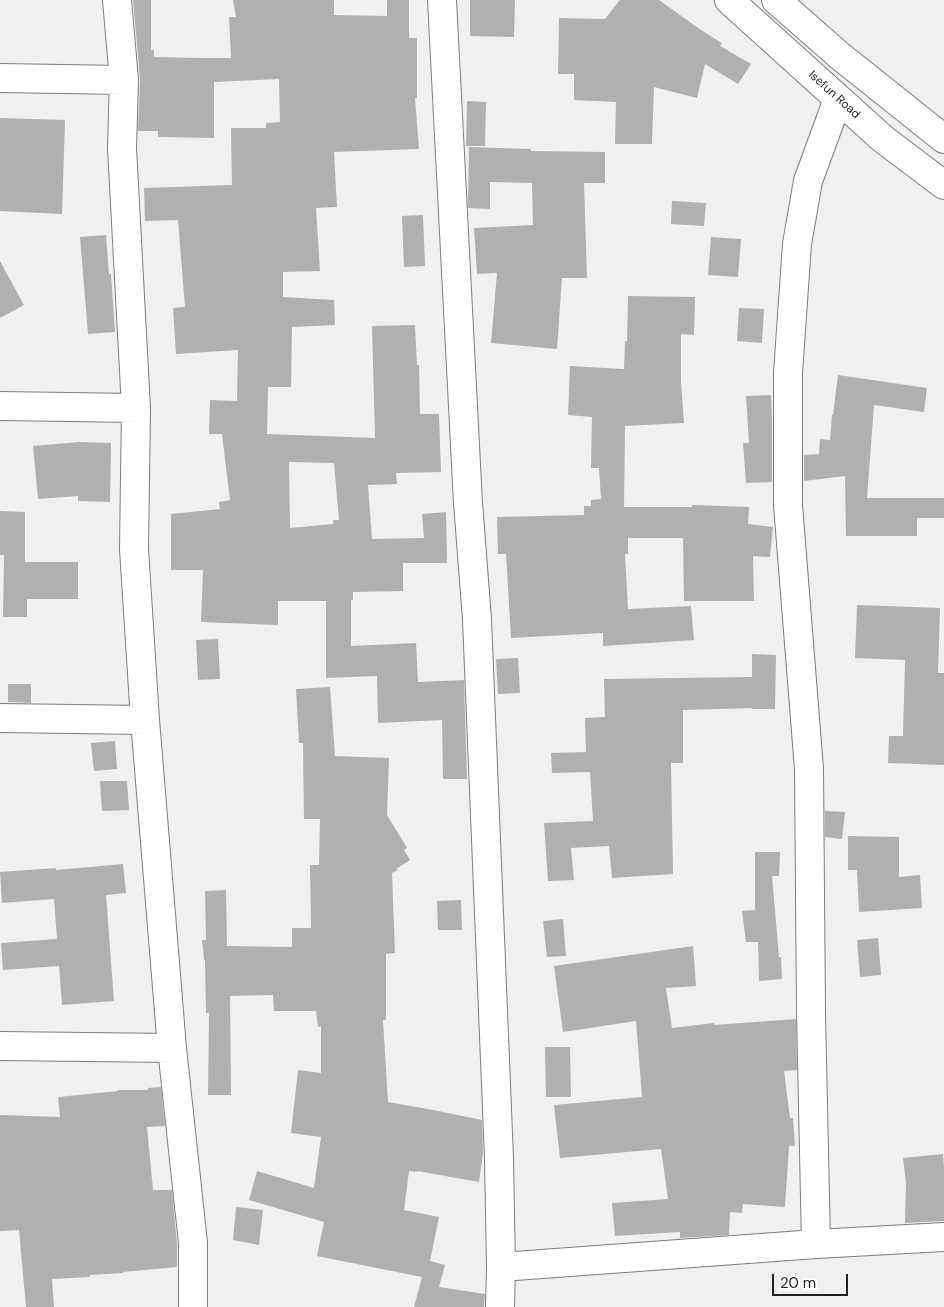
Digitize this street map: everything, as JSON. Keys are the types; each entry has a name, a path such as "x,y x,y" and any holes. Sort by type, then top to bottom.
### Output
{"street":[{"path":"117,0 124,80 122,148 136,408 134,549 145,720 172,1048 193,1243 193,1307"},
{"path":"442,0 468,503 477,619 499,1158 500,1307"},
{"name":"Isefun Road","path":"729,0 883,139 944,184"},
{"path":"776,0 840,56 944,139"},
{"path":"0,78 124,80"},
{"path":"816,1244 811,1013 809,769 788,505 788,373 797,244 806,190 838,99"},
{"path":"0,406 136,408"},
{"path":"0,718 145,720"},
{"path":"0,1046 172,1048"},
{"path":"501,1267 816,1244 944,1237"}],"building":[{"path":"133,0 151,0 151,50 154,50 154,57 231,58 229,17 236,17 233,0 334,0 334,15 387,16 387,0 409,0 409,38 417,38 417,98 415,98 419,149 334,152 337,207 316,208 320,271 283,272 283,297 334,300 335,325 292,327 291,387 268,387 267,434 375,438 372,326 415,325 417,365 419,365 420,414 439,414 441,472 396,473 397,484 368,485 372,539 424,538 422,514 446,512 447,563 403,563 403,591 353,592 353,600 351,600 351,646 416,643 418,682 464,680 467,779 443,779 442,720 378,723 377,676 326,678 326,601 278,601 278,625 201,622 203,570 171,570 171,514 220,509 219,502 230,500 222,434 209,434 210,400 237,401 238,350 176,354 173,308 185,307 178,220 145,221 144,188 232,185 231,128 266,128 266,123 280,122 279,79 214,82 214,138 158,137 158,131 138,131 140,79","holes":["289,462 334,463 339,520 333,520 333,524 290,528"]},
{"path":"470,0 515,0 514,37 470,36"},
{"path":"620,0 659,0 722,43 720,46 751,64 738,84 705,64 697,98 654,87 652,144 615,144 616,102 574,100 574,74 558,74 559,18 605,19"},
{"path":"467,101 486,102 485,146 466,146"},
{"path":"0,118 65,120 62,214 0,211"},
{"path":"469,147 531,149 531,151 605,152 605,183 584,183 587,278 562,278 557,349 491,343 497,273 477,274 474,228 533,225 532,183 490,182 490,209 468,208"},
{"path":"672,201 706,203 704,226 671,224"},
{"path":"423,215 425,266 404,267 402,216"},
{"path":"106,235 115,332 88,334 80,237"},
{"path":"711,237 741,239 738,277 708,275"},
{"path":"0,261 24,305 0,318"},
{"path":"628,296 695,297 694,335 681,334 681,382 684,423 625,426 624,507 692,507 692,505 749,507 748,524 773,527 770,557 753,556 754,601 684,601 683,538 628,538 628,554 625,554 628,609 691,606 694,640 603,646 603,633 511,638 506,554 498,554 497,517 584,515 584,506 591,506 591,500 601,499 599,468 591,468 592,417 568,415 570,366 624,369"},
{"path":"739,308 764,309 762,343 737,341"},
{"path":"838,375 927,388 924,412 874,405 867,498 944,498 944,518 917,518 917,536 846,536 845,476 804,481 804,455 819,454 820,439 830,440"},
{"path":"771,395 772,482 746,483 743,443 749,443 746,396"},
{"path":"79,442 111,443 110,502 78,501 78,496 38,499 33,446"},
{"path":"0,511 25,512 25,562 78,562 78,599 27,599 27,617 3,617 4,555 0,555"},
{"path":"857,605 940,608 938,673 944,673 944,765 888,763 889,736 903,736 905,660 855,658"},
{"path":"218,639 220,679 198,680 196,640"},
{"path":"752,654 776,655 775,709 683,710 683,763 671,763 673,874 612,878 609,846 571,848 574,880 548,881 544,823 593,821 590,772 552,773 551,753 586,752 585,718 605,717 604,679 752,677"},
{"path":"518,658 520,693 498,694 496,659"},
{"path":"8,684 31,684 31,703 8,702"},
{"path":"330,687 335,756 389,758 387,815 407,848 404,850 410,860 392,873 395,953 386,954 386,1020 383,1020 388,1102 482,1120 483,1153 479,1182 409,1171 404,1210 439,1217 430,1261 445,1265 439,1287 485,1294 484,1307 414,1307 422,1277 317,1256 324,1222 249,1200 257,1171 314,1188 321,1137 291,1133 298,1070 321,1073 321,1026 318,1027 316,1011 274,1011 273,995 230,996 231,1095 208,1095 209,1013 206,1013 205,960 202,940 206,940 205,891 226,890 227,946 292,947 292,928 311,928 310,865 319,865 320,819 304,819 303,743 299,743 296,689"},
{"path":"115,741 117,769 94,771 91,743"},
{"path":"100,781 127,781 129,810 102,811"},
{"path":"825,811 845,812 842,839 825,837"},
{"path":"848,836 899,837 899,877 920,875 922,908 859,912 857,870 848,870"},
{"path":"755,852 780,852 779,876 772,876 782,979 759,981 758,942 746,942 742,911 755,910"},
{"path":"123,864 126,893 106,895 114,1001 62,1005 59,966 3,970 1,943 57,939 54,899 2,903 0,872 56,868 56,870"},
{"path":"461,900 462,930 438,930 437,901"},
{"path":"563,919 566,956 547,957 543,921"},
{"path":"878,938 881,975 860,977 857,940"},
{"path":"693,946 696,986 666,988 672,1028 714,1023 714,1025 796,1019 797,1070 784,1071 790,1118 793,1118 795,1146 789,1146 785,1207 743,1204 742,1213 730,1212 729,1235 680,1238 680,1232 615,1236 612,1203 668,1199 661,1149 560,1158 554,1105 642,1097 636,1021 563,1032 554,966"},
{"path":"545,1047 570,1047 571,1097 546,1097"},
{"path":"161,1087 165,1126 147,1127 153,1190 172,1190 177,1267 90,1275 90,1277 52,1279 54,1307 26,1307 19,1230 0,1231 0,1115 60,1117 58,1097 118,1090 148,1090 148,1088"},
{"path":"943,1154 944,1221 905,1223 906,1183 903,1158"},
{"path":"236,1207 263,1210 259,1245 233,1240"}]}
